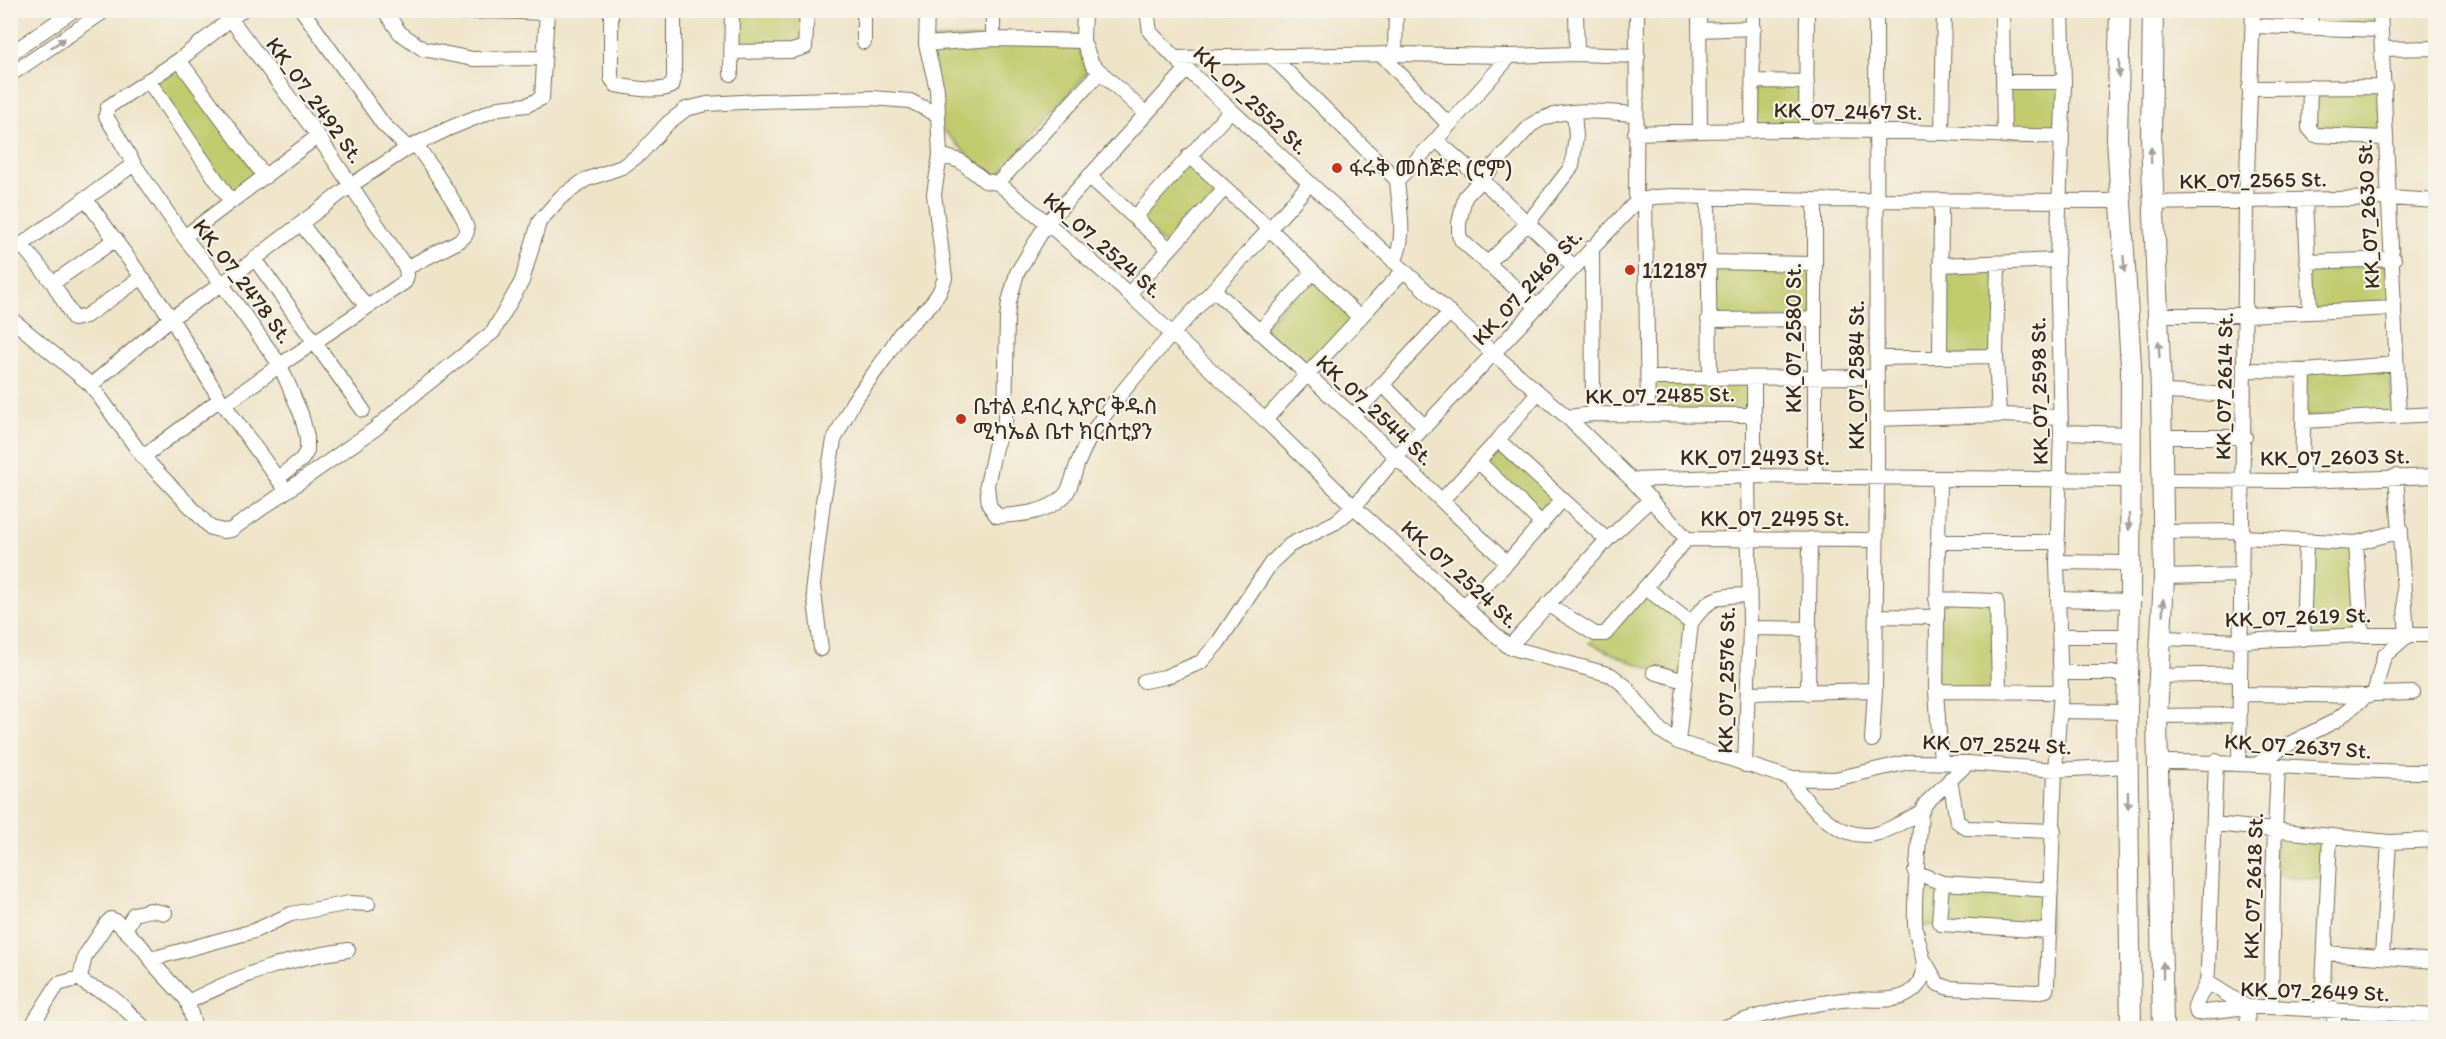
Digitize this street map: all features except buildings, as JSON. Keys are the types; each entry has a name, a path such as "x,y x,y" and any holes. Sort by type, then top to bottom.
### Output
{"highway":[{"path":"2120,10 2117,136 2131,366 2127,712 2131,1029"},
{"path":"2153,10 2152,203 2161,392 2164,578 2157,716 2163,1029"},
{"path":"2128,758 2158,754"}],"street":[{"path":"10,75 106,10"},
{"path":"230,200 148,80 178,60 227,15 242,10"},
{"path":"143,457 185,425 405,282 406,268 465,237 467,230 464,220 442,182 412,147 383,124 302,10"},
{"path":"384,10 400,33 423,49 473,59 544,58"},
{"path":"91,384 171,318 222,284 350,186 412,147 487,112 499,108 527,105 542,98 547,12 451,13 447,10"},
{"path":"610,10 611,78 616,85 665,89 672,86 674,78 674,10"},
{"path":"731,74 732,10"},
{"path":"732,52 792,51 805,47 807,10"},
{"path":"864,10 864,42"},
{"path":"821,650 813,585 823,502 834,440 853,402 900,334 931,304 939,293 945,278 934,194 940,155 937,88 926,44 927,10"},
{"path":"993,10 993,39"},
{"path":"1084,10 1083,41 1092,64 1146,114"},
{"name":"KK_07_2552 St.","path":"1147,10 1150,32 1175,58 1494,354 1567,417 1651,499 1687,539"},
{"path":"1395,54 1396,10"},
{"path":"1576,10 1577,54"},
{"path":"1637,10 1635,133 1649,378 1648,415"},
{"path":"1699,10 1700,131"},
{"path":"1752,130 1753,10"},
{"path":"1806,131 1807,10"},
{"name":"KK_07_2584 St.","path":"1872,740 1875,690 1877,478 1876,10"},
{"path":"1942,133 1944,10"},
{"path":"2002,10 2004,137"},
{"name":"KK_07_2598 St.","path":"1924,960 1938,984 1949,988 2037,992 2046,990 2055,770 2061,692 2057,562 2061,478 2058,260 2064,82 2062,10"},
{"name":"KK_07_2614 St.","path":"2239,763 2246,370 2246,201 2253,10"},
{"path":"2310,10 2311,27"},
{"name":"KK_07_2630 St.","path":"2380,10 2384,49 2385,138 2394,259 2393,308 2400,416"},
{"path":"10,54 73,11"},
{"name":"KK_07_2492 St.","path":"227,15 318,136 406,268"},
{"path":"2254,26 2381,30"},
{"path":"1699,30 1754,28"},
{"path":"926,44 993,39 1083,41"},
{"path":"2384,49 2436,48"},
{"path":"1175,58 1381,54 1638,56"},
{"path":"1381,54 1449,125"},
{"path":"1265,420 1360,318 1399,266 1402,228 1399,219 1396,180 1270,55"},
{"path":"1396,180 1436,140 1510,56"},
{"path":"178,60 264,177"},
{"path":"1187,69 1047,223 1017,273 1009,302 1005,421 995,447 987,485 989,505 993,513 997,516 1014,515 1050,507 1066,494 1101,418 1172,336 1271,230 1309,184"},
{"path":"998,183 1100,72"},
{"name":"KK_07_2478 St.","path":"148,80 106,110 108,122 184,237 222,284 280,365 307,437 307,452 282,484"},
{"path":"1754,81 1807,82"},
{"path":"2003,82 2064,82"},
{"path":"2310,87 2311,133 2320,136 2385,138"},
{"path":"2249,88 2385,87"},
{"path":"10,318 91,384 143,457 211,528 223,531 238,526 282,484 375,429 417,392 493,332 522,281 539,222 560,198 585,180 622,167 640,154 668,123 686,109 707,104 759,100 872,98 910,101 938,115"},
{"path":"1135,218 1231,110"},
{"path":"1487,264 1528,223 1572,166 1576,136 1574,113"},
{"path":"1536,306 1462,241 1459,235 1465,197 1531,125 1554,114 1635,114"},
{"name":"KK_07_2467 St.","path":"1635,133 1752,130 1942,133 2004,137 2061,136"},
{"path":"184,237 230,200 318,136"},
{"path":"1436,140 1573,266"},
{"name":"KK_07_2524 St.","path":"940,155 960,160 985,181 998,183 1047,223 1129,294 1265,420 1354,507 1509,647 1611,675 1624,685 1660,731 1678,742 1789,778 1835,779 1909,762 1968,763 2055,770 2128,758"},
{"path":"1190,155 1271,230 1360,318"},
{"path":"134,164 16,249 53,283 74,319 86,316 141,278"},
{"path":"1089,176 1169,249"},
{"path":"1129,294 1225,188"},
{"path":"1640,200 1654,197 1708,197 1815,200 2120,201"},
{"path":"1708,197 1710,378"},
{"path":"85,198 171,318 222,402 282,484"},
{"name":"KK_07_2565 St.","path":"2152,203 2390,198 2436,201"},
{"name":"KK_07_2469 St.","path":"1144,681 1165,677 1201,662 1218,643 1271,563 1290,545 1335,522 1354,507 1395,458 1494,354 1573,266 1640,200"},
{"name":"KK_07_2580 St.","path":"1815,200 1815,476"},
{"path":"1940,356 1941,200"},
{"path":"2305,200 2310,311"},
{"path":"301,224 367,307"},
{"path":"53,283 116,239"},
{"path":"1592,248 1593,414"},
{"path":"255,259 363,410"},
{"path":"2307,262 2394,259"},
{"path":"1940,265 2058,260"},
{"path":"1709,262 1814,264"},
{"path":"1998,263 1996,356 2000,415"},
{"path":"1259,332 1313,272"},
{"name":"KK_07_2544 St.","path":"1214,290 1353,416 1507,562"},
{"path":"2158,315 2246,315 2393,308"},
{"path":"1353,416 1450,312"},
{"path":"1708,320 1815,319"},
{"path":"1877,358 1996,356"},
{"path":"2246,370 2304,371 2396,364"},
{"path":"2302,481 2304,371"},
{"path":"1649,378 1876,377"},
{"name":"KK_07_2576 St.","path":"1745,765 1749,693 1749,540 1754,378"},
{"path":"1382,384 1425,427"},
{"path":"1442,500 1498,440 1538,392"},
{"path":"2161,392 2244,395"},
{"name":"KK_07_2485 St.","path":"1567,417 1593,414 1752,415"},
{"path":"2303,421 2436,414"},
{"path":"1876,419 2000,415 2061,417"},
{"path":"2061,432 2130,434"},
{"path":"2161,437 2244,437"},
{"path":"1498,440 1607,540"},
{"path":"1478,461 1542,524"},
{"name":"KK_07_2493 St.","path":"1632,480 1751,476 2130,480"},
{"path":"2256,765 2285,746 2335,721 2370,695 2384,656 2407,636 2396,476"},
{"name":"KK_07_2603 St.","path":"2163,480 2302,481 2436,476"},
{"path":"1939,478 1936,691 1941,762"},
{"path":"1509,647 1607,540 1651,499"},
{"path":"1464,606 1562,500"},
{"path":"2163,532 2243,534 2306,542 2356,543 2401,531"},
{"name":"KK_07_2495 St.","path":"1547,604 1595,634 1601,635 1646,588 1687,539 1875,540"},
{"path":"1808,693 1810,539"},
{"path":"1939,542 2058,542"},
{"path":"2303,639 2306,542"},
{"path":"2356,543 2362,635"},
{"path":"2057,562 2129,562"},
{"path":"2164,578 2242,575"},
{"path":"1646,588 1691,623 1678,742"},
{"name":"KK_07_2576 St.","path":"1691,623 1702,607 1717,597 1749,595"},
{"path":"1936,599 1996,601 1999,690"},
{"path":"2058,599 2130,601"},
{"path":"1876,616 1936,617"},
{"path":"1750,628 1810,629"},
{"name":"KK_07_2619 St.","path":"2162,638 2242,641 2362,635 2436,635"},
{"path":"2060,636 2129,636"},
{"path":"1654,672 1686,681"},
{"path":"2061,673 2128,673"},
{"path":"2160,676 2240,674"},
{"path":"1749,693 1875,690"},
{"path":"1936,691 2061,692"},
{"path":"2240,694 2413,693"},
{"path":"2060,711 2127,712"},
{"path":"2157,716 2240,715"},
{"name":"KK_07_2637 St.","path":"2158,754 2278,767 2371,773 2436,772"},
{"path":"2216,762 2207,982 2247,1007 2248,1029"},
{"path":"1722,1029 1754,1016 1845,1000 1878,1000 1902,996 1917,987 1923,975 1924,960 1915,925 1916,872 1922,812 1926,803 1968,763"},
{"name":"KK_07_2618 St.","path":"2271,1007 2274,831 2278,767"},
{"path":"1789,778 1807,804 1828,822 1861,835 1875,834 1922,812"},
{"path":"1950,779 1957,821 1966,828 2054,831"},
{"path":"2215,824 2389,842 2436,840"},
{"path":"2330,837 2325,953 2327,1009 2335,1029"},
{"path":"2382,957 2389,842"},
{"path":"1916,872 1942,883 2051,890"},
{"path":"1942,883 1939,922 1941,924 2048,931"},
{"path":"151,959 254,931 291,914 350,903 368,904"},
{"path":"125,930 134,914 150,910 165,914"},
{"path":"146,1029 115,999 83,984 80,978 85,956 106,922 111,920 116,921 125,930 188,1002 195,1029"},
{"path":"188,1002 269,966 303,956 348,950"},
{"path":"2325,953 2436,961"},
{"path":"34,1029 34,1020 58,984 80,978"},
{"name":"KK_07_2649 St.","path":"2207,982 2194,1006 2195,1011 2199,1014 2247,1007 2271,1007 2327,1009 2420,1022 2436,1016"}],"green space":[{"path":"732,11 806,11 805,47 732,52"},
{"path":"2310,11 2380,11 2381,30 2311,27"},
{"path":"1077,36 1080,53 1090,69 996,178 969,156 940,127 923,39"},
{"path":"179,60 265,177 230,200 148,80"},
{"path":"1754,81 1807,82 1806,131 1752,131"},
{"path":"2003,82 2064,83 2062,136 2004,137"},
{"path":"2310,87 2385,87 2385,138 2311,133"},
{"path":"1189,155 1225,188 1169,249 1135,217"},
{"path":"2394,257 2395,310 2310,311 2307,262"},
{"path":"1709,262 1814,264 1814,319 1708,320"},
{"path":"1998,263 1996,356 1940,356 1940,265"},
{"path":"1313,272 1360,318 1306,375 1259,332"},
{"path":"2389,361 2393,413 2298,417 2297,364"},
{"path":"1649,378 1754,378 1753,415 1648,415"},
{"path":"1498,440 1562,500 1542,524 1478,461"},
{"path":"2306,542 2356,543 2362,635 2303,639"},
{"path":"1646,588 1691,623 1685,681 1629,661 1589,643"},
{"path":"1936,599 1991,600 1999,690 1936,691"},
{"path":"2274,831 2330,837 2328,879 2273,876"},
{"path":"1915,881 2051,890 2048,933 1912,925"}],"place":[{"name":"ፋሩቅ መስጅድ (ሮም)","path":"1337,168"},
{"name":"112187","path":"1630,270"},
{"name":"ቤተል ደብረ ኢዮር ቅዱስ ሚካኤል ቤተ ክርስቲያን","path":"961,419"}]}
